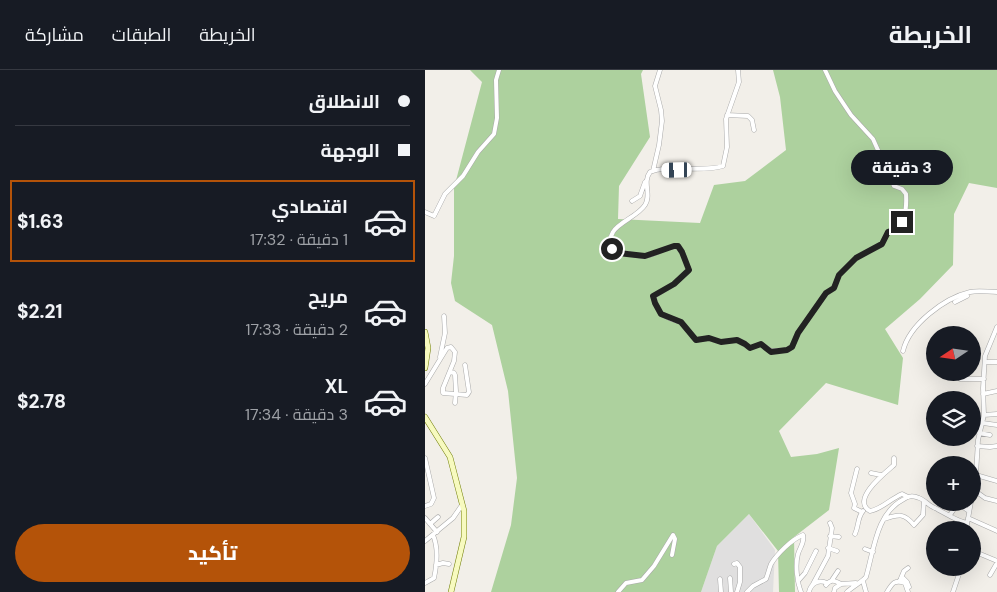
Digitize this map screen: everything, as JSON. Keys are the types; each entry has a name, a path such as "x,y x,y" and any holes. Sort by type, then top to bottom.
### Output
{"street":[{"path":"425,212 434,216 445,194 463,176 478,152 493,137 497,123 496,80 499,70"},
{"path":"653,171 662,121 655,86 660,70"},
{"path":"632,200 639,196 648,174 653,171 707,169 723,166 727,147 727,115 739,82 738,70"},
{"path":"645,182 647,200 645,206 615,230 609,243 615,252 639,256 651,255 674,246 681,249 689,270 674,284 653,296 661,314 681,322 696,340 709,338 721,342 737,340 750,348 761,344 771,352 787,350 792,347 798,333 826,293 834,288 839,275 856,258 882,244 888,232 896,229 902,222 907,202 907,194 902,189 894,186 873,139 851,115 835,91 825,70"},
{"path":"727,115 748,116 752,120 754,130"},
{"path":"903,351 906,341 920,322 946,302 976,291 997,292"},
{"path":"955,302 976,291"},
{"path":"439,361 444,344 444,316"},
{"path":"981,427 984,415 983,379 985,362 987,350 997,327"},
{"path":"425,332 428,348 425,368"},
{"path":"992,338 997,338"},
{"path":"425,384 447,348 453,348 455,354 443,393 467,395 469,392 465,365"},
{"path":"985,362 997,362"},
{"path":"450,372 455,375 455,403"},
{"path":"983,394 997,391"},
{"path":"984,415 997,414"},
{"path":"425,417 450,457 465,516 464,536 451,592"},
{"path":"983,423 997,425"},
{"path":"981,434 990,435"},
{"path":"977,456 977,446 997,446"},
{"path":"425,458 434,498 431,504 425,506"},
{"path":"868,511 865,496 885,468 894,465 894,458"},
{"path":"857,469 851,493 854,508 863,512 880,509 886,502 902,494 924,501 950,516 997,531"},
{"path":"871,473 881,475"},
{"path":"981,476 997,481"},
{"path":"981,495 997,501"},
{"path":"832,580 841,584 863,581 866,577 878,531 884,519 895,504 908,497"},
{"path":"884,519 900,515 907,518 913,526 923,515 924,501"},
{"path":"425,541 453,518 463,504"},
{"path":"950,516 953,511"},
{"path":"967,520 969,511"},
{"path":"855,534 858,528 858,520 863,512"},
{"path":"453,518 465,516"},
{"path":"430,524 438,517"},
{"path":"425,518 435,533 437,548 434,578 425,583"},
{"path":"809,592 828,556 831,523"},
{"path":"618,592 626,583 642,580 654,566 673,535 675,541 673,555"},
{"path":"747,592 753,586 766,579 770,566 775,559 792,540 803,535 804,541 797,559 798,581 801,592"},
{"path":"830,536 839,537"},
{"path":"828,548 837,551"},
{"path":"865,549 873,552"},
{"path":"798,581 805,573 816,552"},
{"path":"981,555 997,562 989,575"},
{"path":"436,565 449,564"},
{"path":"734,564 740,567 740,582 737,592"},
{"path":"887,592 892,583 900,579 908,568"},
{"path":"813,584 823,581 826,584 832,580 838,571"},
{"path":"953,592 958,576"},
{"path":"730,578 731,592"},
{"path":"720,579 721,592"},
{"path":"900,579 905,583 909,592"},
{"path":"863,581 866,592"},
{"path":"847,592 856,583"},
{"path":"835,592 835,588 841,584"}],"shaded area":[{"path":"749,514 775,550 773,592 701,592 717,546"}],"green space":[{"path":"470,70 643,70 641,74 650,137 619,186 618,219 700,223 714,185 745,181 786,150 780,97 773,70 997,70 997,188 969,183 954,214 953,265 920,299 885,329 903,358 898,405 826,383 779,431 791,457 817,454 839,448 829,510 794,537 795,592 779,592 778,551 749,514 717,546 701,592 491,592 511,525 517,478 508,391 492,325 455,301 451,283 454,256 454,188 482,82"}],"route":[{"path":"612,249 618,253 645,256 678,246 689,270 674,284 653,296 659,312 681,322 696,340 709,338 721,342 737,340 750,348 761,344 771,352 774,352 787,350 792,347 798,333 826,293 834,288 839,275 856,258 882,244 888,232 896,229 902,222"}]}
